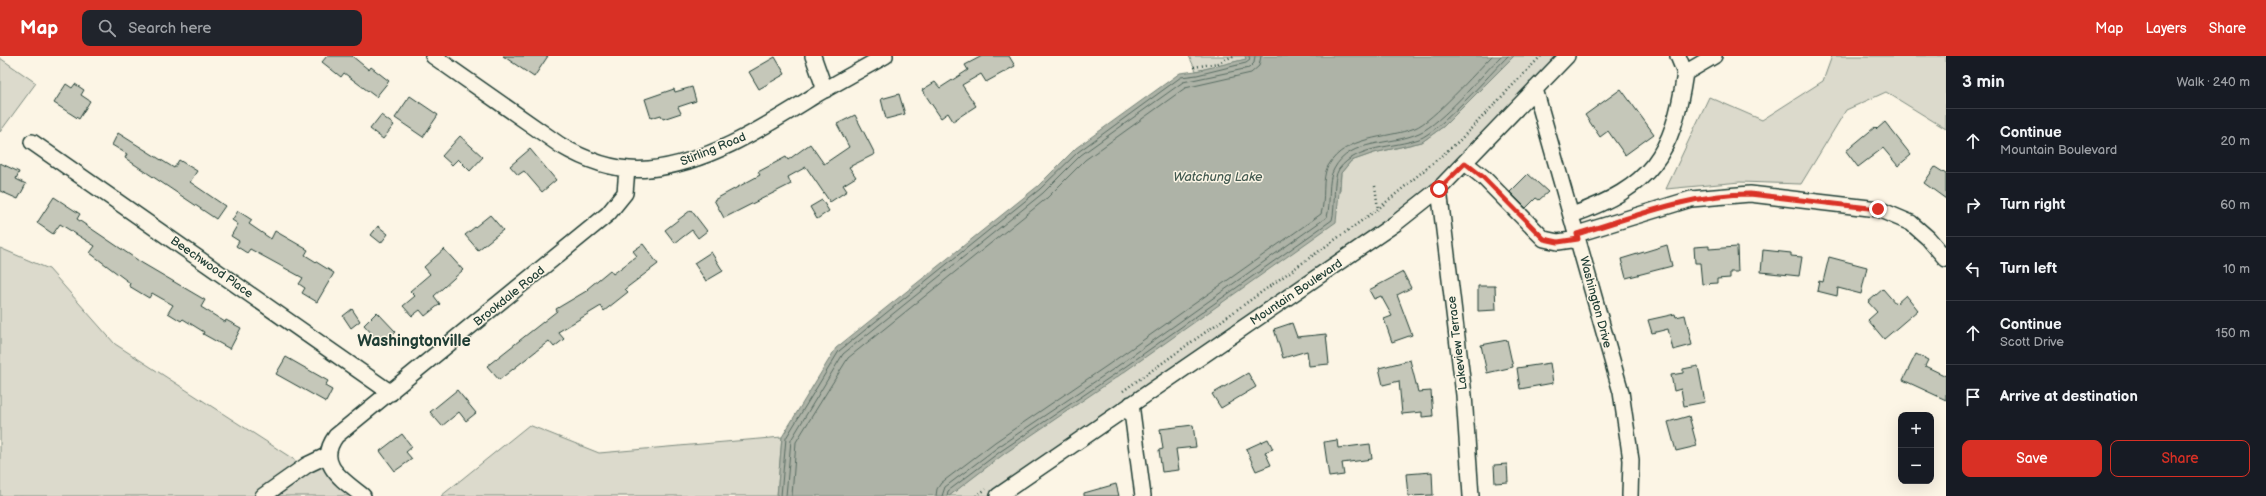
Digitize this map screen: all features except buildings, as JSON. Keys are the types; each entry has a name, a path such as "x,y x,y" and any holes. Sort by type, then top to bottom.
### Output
{"street":[{"name":"Stirling Road","path":"433,56 566,149 595,162 627,169 648,169 696,158 755,132 885,56"},
{"path":"813,56 825,90"},
{"name":"Mountain Boulevard","path":"994,491 1131,404 1396,223 1439,189 1567,56"},
{"path":"1572,215 1588,210 1627,189 1651,169 1672,135 1685,72 1678,56"},
{"path":"1685,72 1714,56"},
{"name":"Washington Drive","path":"1535,89 1578,236 1621,392 1631,460 1630,496"},
{"name":"Beechwood Place","path":"32,142 391,393"},
{"path":"1465,163 1489,182 1544,239 1558,242 1691,199 1750,194 1878,209 1911,223 1928,238 1946,259"},
{"name":"Brookdale Road","path":"328,455 330,444 336,436 391,393 608,214 625,193 627,169"},
{"name":"Lakeview Terrace","path":"1439,189 1464,395 1471,496"},
{"path":"1131,404 1143,496"},
{"path":"263,496 307,465 328,455 330,465 338,476 363,496"}],"path":[{"path":"1194,67 1218,63 1233,56"},
{"path":"1119,394 1378,209 1459,141 1541,56"},
{"path":"1375,186 1378,209"},
{"path":"976,496 994,491"}],"shaded area":[{"path":"1189,56 1245,56 1247,59 1196,71"},
{"path":"1514,56 1567,56 1439,189 998,496 949,496 1340,191 1341,173 1351,161 1374,153 1422,142 1444,126"},
{"path":"1832,56 1946,56 1946,129 1886,92 1846,110 1801,184 1740,182 1666,189 1709,97 1762,120 1823,81"},
{"path":"0,58 36,83 0,132"},
{"path":"0,248 49,269 115,344 304,466 324,455 366,496 0,496"},
{"path":"529,425 599,453 782,437 777,496 441,496"}],"water":[{"name":"Watchung Lake","path":"1245,56 1514,56 1444,126 1422,142 1374,153 1351,161 1341,173 1336,222 1117,377 1004,454 949,496 777,496 782,437 836,348 1038,186 1076,148 1180,73 1196,71 1246,59"}],"district":[{"name":"Washingtonville","path":"414,340"}],"route":[{"path":"1439,189 1465,163 1483,177 1517,209 1544,239 1551,242 1578,239 1577,234 1691,199 1731,194 1750,194 1863,206 1878,209"}]}
